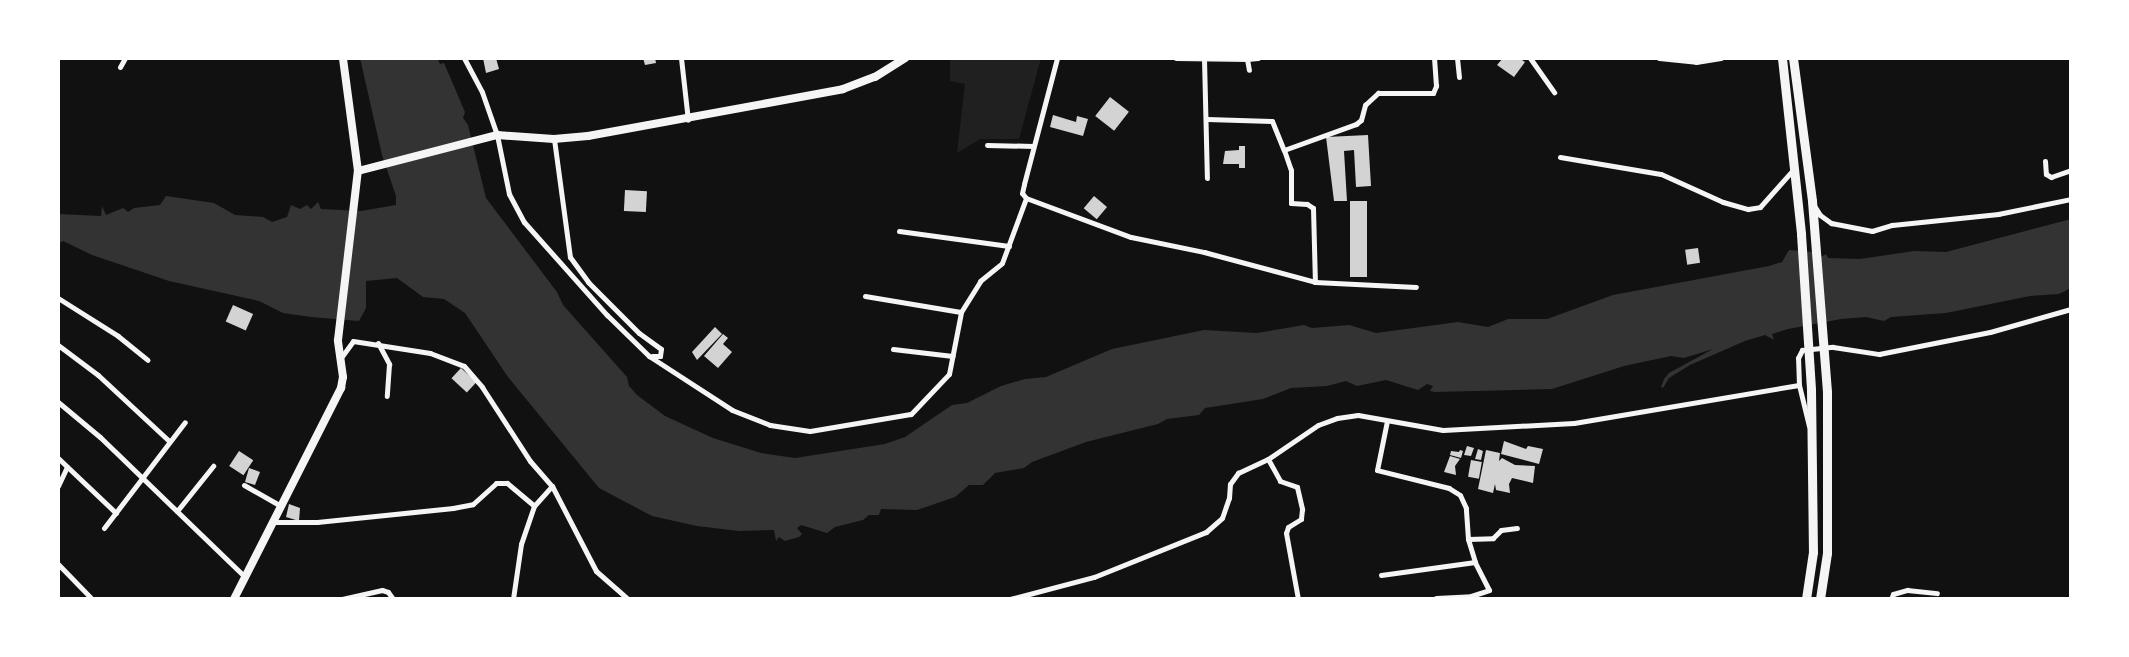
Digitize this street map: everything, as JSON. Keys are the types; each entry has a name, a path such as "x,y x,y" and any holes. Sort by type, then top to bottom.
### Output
{"highway":[{"path":"1782,58 1801,234 1811,390 1813,552 1806,599"},
{"path":"1793,58 1812,201 1827,392 1827,553 1820,599"}],"main road":[{"path":"234,599 341,388 338,340 358,171 342,58"},
{"path":"358,171 497,135 554,139 688,120 843,89 875,77 905,58"}],"street":[{"path":"120,67 125,58"},
{"path":"464,58 482,92 497,135 509,194 524,222 607,315 649,356 732,410 770,425 810,431 911,414 949,374 961,312 980,281 1002,263 1026,198"},
{"path":"681,58 688,120"},
{"path":"1057,58 1022,192 1026,198 1131,237 1204,252 1315,282 1416,287"},
{"path":"1176,58 1258,58"},
{"path":"1284,150 1356,124 1361,120 1365,105 1378,93 1433,93 1436,86 1434,58"},
{"path":"1457,58 1459,77"},
{"path":"1533,58 1553,92"},
{"path":"1659,58 1696,62 1721,58"},
{"path":"1204,59 1207,178"},
{"path":"1247,59 1249,70"},
{"path":"1207,119 1272,121 1291,170 1291,203 1307,204 1313,208 1315,282"},
{"path":"554,139 570,257 588,282 639,333 662,351 658,357 649,356"},
{"path":"986,145 1033,146"},
{"path":"1560,157 1661,174 1723,202 1748,209 1760,207 1793,170"},
{"path":"2045,162 2046,174 2052,177 2071,170"},
{"path":"1812,201 1819,215 1831,223 1872,231 1892,225 1998,214 2071,199"},
{"path":"899,231 1009,246"},
{"path":"864,296 961,312"},
{"path":"58,298 118,336 148,360"},
{"path":"1813,442 1799,385 1798,358 1802,351 1833,348 1880,354 1990,332 2071,309"},
{"path":"340,359 353,341 435,354 464,366 482,387 530,461 552,486 596,571 628,599"},
{"path":"378,343 389,364 387,396"},
{"path":"58,345 98,375 169,441"},
{"path":"893,349 953,356"},
{"path":"1010,599 1094,577 1206,532 1222,518 1229,498 1230,484 1238,473 1268,459 1318,425 1337,418 1359,415 1443,430 1574,423 1799,385"},
{"path":"59,405 144,479 245,577"},
{"path":"1387,421 1376,464 1377,470 1450,488 1460,495 1466,508 1468,539 1475,562 1489,590 1472,596 1436,598"},
{"path":"104,528 185,422"},
{"path":"58,458 116,513"},
{"path":"1268,459 1280,481 1297,486 1302,509 1301,519 1288,527 1286,533 1298,599"},
{"path":"177,511 213,466"},
{"path":"58,486 67,467"},
{"path":"273,522 317,522 470,505 499,482 510,485 534,506"},
{"path":"244,485 281,506"},
{"path":"513,599 521,544 534,506 552,486"},
{"path":"1468,539 1493,538 1501,530 1517,528"},
{"path":"1381,575 1475,562"},
{"path":"58,564 92,599"},
{"path":"342,599 385,590"},
{"path":"385,590 386,599"},
{"path":"385,590 393,599"},
{"path":"1891,599 1893,594 1907,590 1937,593"}],"shaded area":[{"path":"360,58 437,58 440,64 444,63 465,112 463,118 468,125 486,198 557,292 563,305 627,377 629,386 637,395 665,416 713,438 761,453 795,458 885,444 905,437 952,405 967,403 1001,386 1025,379 1046,377 1112,349 1204,330 1257,333 1304,325 1312,328 1349,325 1376,333 1458,322 1488,327 1508,319 1547,319 1613,295 1769,266 1782,262 1789,250 1814,252 1821,257 1826,254 1828,258 1860,259 1914,251 1946,252 2071,219 2071,288 2059,294 2030,296 1946,313 1891,317 1884,321 1866,317 1841,319 1788,329 1772,334 1774,340 1765,335 1690,365 1669,378 1663,388 1664,379 1669,373 1713,349 1684,358 1671,356 1624,366 1552,389 1435,392 1430,391 1433,386 1427,384 1418,390 1386,380 1357,386 1346,381 1327,386 1291,388 1263,399 1205,408 1199,415 1167,419 1158,424 1086,442 1032,462 1024,468 995,473 983,485 969,485 955,497 917,510 881,509 879,515 869,515 863,520 835,527 827,533 801,525 797,528 802,534 799,537 785,541 779,537 776,541 774,530 739,531 697,526 652,516 599,488 508,377 465,313 444,299 423,297 397,278 366,281 366,308 359,321 311,317 283,313 259,301 169,281 92,255 63,241 58,244 58,214 101,216 102,206 106,215 123,208 128,212 134,208 160,205 166,196 214,203 235,215 263,217 272,222 287,217 291,205 300,209 307,205 311,209 318,202 321,209 361,211 396,205 396,196 382,155"},
{"path":"950,58 1041,58 1019,139 980,139 957,153 965,84 950,81"}],"building":[{"path":"483,58 496,58 499,69 486,73"},
{"path":"643,58 655,58 656,63 645,65"},
{"path":"1503,58 1519,58 1525,62 1514,77 1497,65"},
{"path":"1110,97 1129,112 1114,131 1095,116"},
{"path":"1053,115 1076,122 1077,116 1088,119 1083,136 1050,127"},
{"path":"1368,135 1371,186 1356,187 1354,150 1344,151 1347,201 1334,201 1326,137"},
{"path":"1239,146 1245,146 1245,168 1239,168 1239,164 1223,164 1225,151 1239,150"},
{"path":"625,190 647,191 646,212 624,211"},
{"path":"1094,196 1107,207 1097,219 1084,208"},
{"path":"1350,201 1367,201 1367,277 1350,277"},
{"path":"1698,248 1700,263 1687,265 1685,250"},
{"path":"233,305 253,314 246,330 226,321"},
{"path":"715,327 722,334 697,360 692,352"},
{"path":"723,334 728,338 723,344 732,352 718,368 704,356"},
{"path":"461,368 476,382 467,393 451,378"},
{"path":"1504,441 1526,449 1528,446 1543,449 1539,464 1501,454"},
{"path":"1467,446 1474,448 1471,456 1464,455"},
{"path":"1478,449 1483,451 1481,460 1475,459"},
{"path":"1486,450 1500,453 1499,461 1502,458 1515,465 1535,466 1533,483 1512,478 1509,484 1510,493 1496,490 1495,484 1493,493 1478,489"},
{"path":"239,451 253,460 243,475 229,466"},
{"path":"1451,451 1463,451 1461,458 1450,455"},
{"path":"1450,456 1460,459 1455,466 1456,475 1444,472"},
{"path":"1471,460 1482,462 1479,479 1468,477"},
{"path":"249,468 260,472 255,485 245,482"},
{"path":"289,504 300,508 299,521 286,517"}]}
